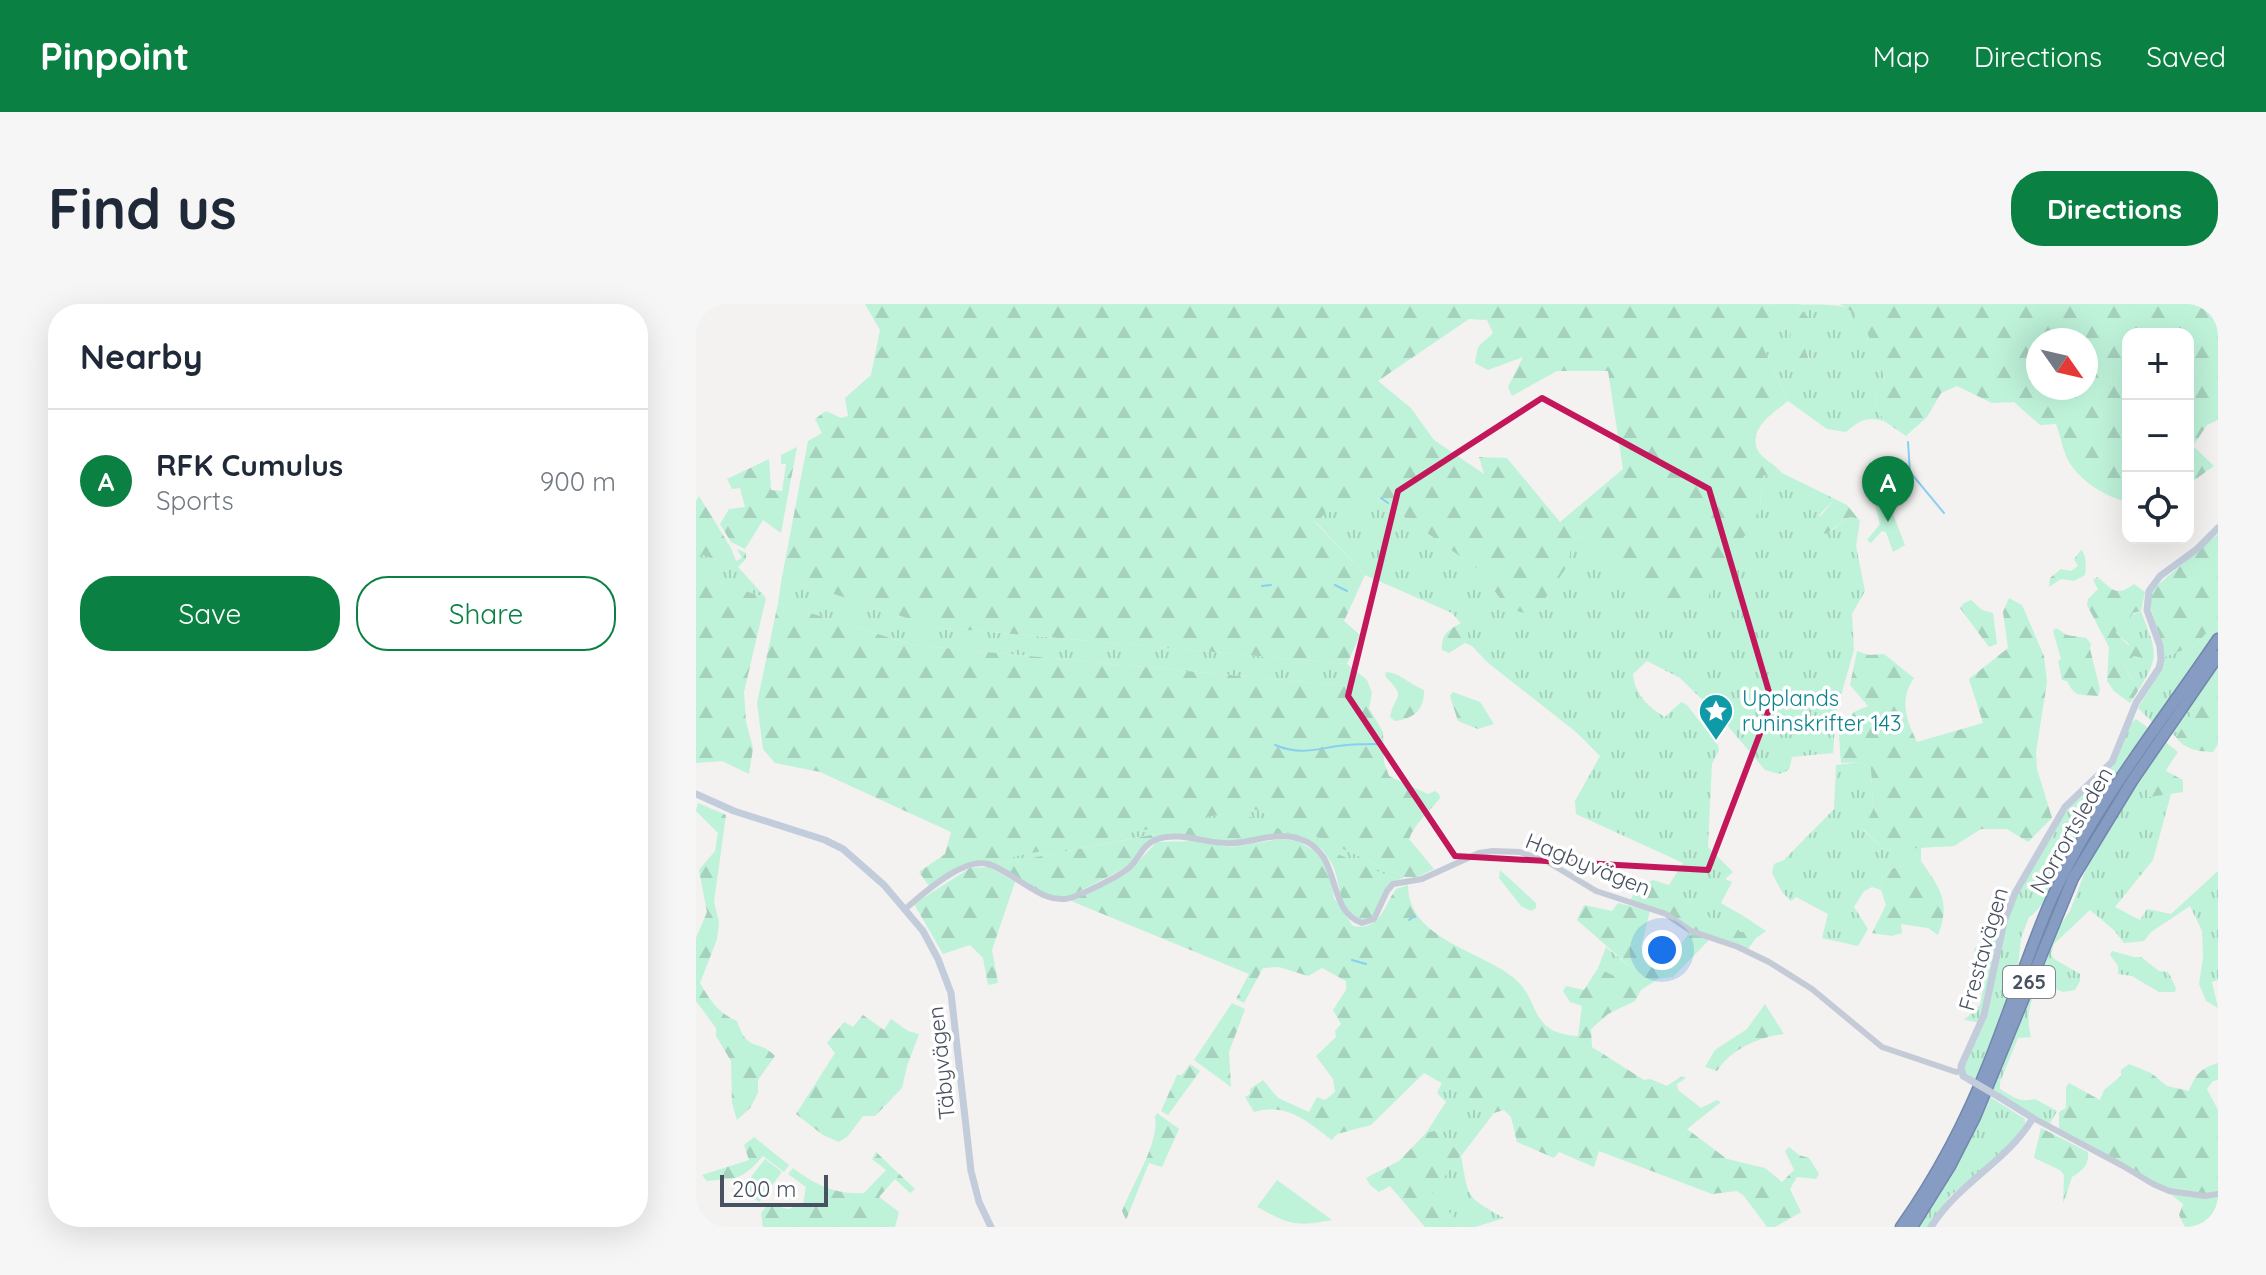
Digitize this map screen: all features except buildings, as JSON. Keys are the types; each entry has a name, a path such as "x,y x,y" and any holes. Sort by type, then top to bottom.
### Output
{"highway":[{"name":"Norrortsleden","path":"2169,720 2218,639"},
{"name":"Norrortsleden","path":"1901,1227 1943,1160 1970,1106 1989,1064 2048,906 2065,873 2154,741 2218,656"},
{"name":"Norrortsleden","path":"1912,1227 1950,1166 1975,1117 2073,878 2154,741"}],"main road":[{"name":"Frestavägen","path":"1960,1071 1984,1015 2004,922 2015,893 2073,796 2112,762 2136,703 2159,668 2160,646 2147,610 2149,591 2160,576 2197,549 2218,528"},
{"name":"Täbyvägen","path":"696,794 757,819 835,844 859,861 905,909 931,945 951,993 971,1171 979,1202 991,1227"},
{"name":"Hagbyvägen","path":"1960,1071 2033,1118"},
{"path":"1931,1227 1963,1186 2017,1142 2033,1118"}],"street":[{"name":"Hagbyvägen","path":"905,909 928,889 969,865 990,864 1043,895 1064,899 1078,896 1124,872 1145,847 1157,839 1196,838 1230,844 1278,836 1299,838 1318,850 1332,870 1337,896 1348,913 1362,923 1374,919 1393,884 1422,879 1479,853 1520,852 1548,862 1596,891 1666,914 1691,931 1738,947 1769,962 1812,989 1882,1047 1960,1071"},
{"path":"2033,1118 2169,1191 2205,1196 2218,1194"}],"highlighted area":[{"path":"1542,398 1709,489 1772,702 1708,870 1455,856 1348,696 1398,491"}],"green space":[{"path":"865,304 1762,304 1776,321 1764,349 1788,401 1765,421 1757,434 1757,449 1776,467 1777,473 1763,476 1760,506 1751,529 1711,573 1709,597 1673,605 1646,602 1640,589 1621,581 1590,538 1573,537 1568,565 1534,615 1508,609 1478,569 1376,497 1360,512 1326,512 1316,523 1365,575 1344,621 1360,635 1347,664 934,627 782,577 808,441 822,433 815,419 826,411 841,418 848,416 845,398 871,375 880,330","holes":["1469,319 1487,320 1493,333 1478,347 1475,363 1488,370 1523,357 1508,387 1512,396 1557,371 1608,371 1623,469 1560,522 1507,458 1479,457 1484,474 1434,440 1411,408 1378,381"]},
{"path":"1761,304 1775,305 1793,327 1790,338 1810,360 1803,344 1810,319 1795,305 1832,305 1852,309 1867,331 1885,378 1874,399 1884,421 1864,420 1846,432 1827,429 1788,401 1764,349"},
{"path":"1762,304 1801,304 1796,306 1810,319 1803,344 1809,362 1805,379 1797,381 1791,368 1789,354 1793,327 1775,305"},
{"path":"1839,304 2218,304 2218,420 2207,425 2194,444 2194,328 2122,328 2122,500 2101,491 2077,472 2066,456 2056,424 2040,425 2014,402 1992,403 1957,386 1941,393 1927,417 1906,436 1884,421 1874,399 1885,378 1868,335 1856,317"},
{"path":"797,447 781,533 763,520 745,549 731,542 720,524 729,509 745,507 740,488 732,489 727,479 769,459 771,490 782,491 786,464 781,464 781,455"},
{"path":"2194,447 2214,466 2194,480"},
{"path":"1776,467 1782,473 1835,499 1819,515 1831,531 1847,518 1860,521 1856,546 1865,591 1852,614 1854,650 1836,713 1833,753 1792,757 1789,770 1779,774 1765,770 1721,718 1680,678 1647,661 1633,674 1639,694 1653,709 1665,717 1681,702 1687,705 1718,745 1719,750 1712,764 1708,847 1733,872 1725,879 1732,882 1721,903 1745,917 1740,918 1745,934 1716,923 1669,885 1683,863 1576,814 1575,801 1600,756 1576,732 1465,643 1468,632 1452,613 1365,575 1316,522 1326,511 1360,512 1376,497 1478,569 1508,609 1568,565 1572,537 1590,538 1621,581 1640,589 1711,573 1760,506 1763,476 1777,473"},
{"path":"699,496 736,561 742,558 737,549 746,553 746,559 738,567 696,553 696,501"},
{"path":"1886,496 1905,545 1893,552 1886,532 1882,531 1871,543 1867,540 1880,524 1874,500"},
{"path":"1835,499 1847,505 1860,521 1847,518 1826,534 1821,532 1817,520"},
{"path":"2218,534 2218,621 2194,646 2164,657 2149,601 2153,589"},
{"path":"2081,550 2085,558 2085,575 2074,581 2061,579 2049,587 2050,578 2061,569 2071,571 2078,566 2074,559"},
{"path":"696,553 738,567 766,598 696,574"},
{"path":"696,574 766,598 744,692 746,722 753,748 749,774 722,761 696,763"},
{"path":"782,577 934,627 1347,664 1367,680 1372,693 1358,687 913,645 778,603"},
{"path":"2097,577 2114,590 2134,584 2145,592 2141,611 2133,613 2126,623 2119,620 2116,633 2128,645 2143,641 2150,647 2151,657 2134,656 2125,664 2138,691 2130,703 2107,681 2109,647 2087,605 2088,599 2098,589 2093,580"},
{"path":"2009,598 2022,605 2044,656 2047,682 2036,752 2037,769 2052,818 2028,842 2007,829 1981,829 1954,846 1884,850 1863,829 1873,810 1871,769 1861,762 1841,763 1839,735 1854,712 1868,706 1850,685 1857,651 1869,655 1884,654 1914,678 1905,702 1917,742 1983,723 1969,679 2008,648 2003,612"},
{"path":"1971,600 1982,610 1993,613 1997,644 1989,647 1960,608"},
{"path":"778,603 913,645 1358,687 1372,693 1369,708 1383,732 1384,762 1389,776 1428,794 1435,791 1439,794 1440,798 1409,839 1434,869 1417,877 1405,877 1257,810 1247,809 998,860 1000,864 1156,834 1157,837 1127,867 1070,896 1051,897 992,863 983,862 959,867 929,886 919,872 945,854 951,832 820,772 775,763 763,749 757,703"},
{"path":"2141,611 2154,652 2151,668 2138,691 2125,664 2134,656 2146,659 2116,633 2119,620"},
{"path":"2218,621 2218,631 2156,726 2138,708 2160,672 2164,657 2194,646"},
{"path":"1462,623 1468,632 1465,643 1449,653 1442,650 1446,633"},
{"path":"2056,628 2067,635 2086,638 2091,644 2100,689 2098,696 2076,693 2067,681 2062,680 2058,661 2061,659 2053,631"},
{"path":"2218,663 2218,675 2176,737 2170,732"},
{"path":"1386,672 1424,690 1420,708 1408,718 1395,721 1390,717 1398,693 1385,676"},
{"path":"2218,675 2218,744 2213,752 2192,749 2176,737"},
{"path":"1453,692 1480,702 1494,724 1478,729 1458,721 1450,696"},
{"path":"2136,719 2152,731 2089,824 2053,888 2029,917 2021,938 2018,967 1977,1081 1965,1075 1963,1066 1986,1016 2010,909 2045,844 2071,805 2113,766 2127,726"},
{"path":"2164,741 2178,752 2168,767 2159,764 2149,796 2171,794 2153,860 2115,907 2140,920 2147,909 2171,914 2218,871 2218,980 2212,982 2218,1008 2206,1001 2199,984 2203,958 2202,931 2190,906 2151,932 2144,941 2124,943 2090,910 2054,944 2051,954 2054,959 2080,974 2080,981 2075,990 2063,992 2043,984 2038,989 2030,1009 2031,1037 2018,1038 2000,1082 2000,1089 2013,1097 2035,1099 2057,1111 2049,1125 1991,1090 2053,936 2070,911 2091,856 2119,807"},
{"path":"1861,762 1871,769 1873,810 1863,830 1884,850 1921,847 1921,861 1883,871 1881,890 1872,887 1864,891 1854,907 1868,929 1858,946 1822,938 1828,914 1796,897 1791,901 1772,873 1774,864 1784,860 1834,809 1836,765"},
{"path":"2159,763 2168,767 2166,771 2183,780 2183,792 2149,797 2148,784"},
{"path":"698,803 726,815 714,902 719,922 717,939 700,983 715,1005 737,1021 749,1042 775,1056 758,1080 758,1093 750,1108 737,1120 732,1103 731,1061 716,1036 716,1028 696,1001 696,938 707,912 699,870 715,851 718,833 696,811"},
{"path":"1247,809 1257,810 1405,877 1398,880 1300,837 1157,837 1155,834 1000,864 998,859"},
{"path":"1248,816 1294,835 1233,842 1169,836 1169,832"},
{"path":"1281,839 1298,841 1316,852 1329,871 1334,898 1353,926 1362,927 1375,921 1396,889 1408,885 1411,903 1433,931 1514,978 1529,996 1543,1022 1562,1034 1578,1036 1582,1006 1570,1002 1563,991 1566,986 1584,990 1598,968 1626,982 1634,970 1577,920 1584,905 1612,911 1618,903 1650,911 1641,947 1669,960 1690,932 1709,940 1673,977 1658,979 1641,990 1635,1001 1608,1014 1591,1029 1592,1047 1644,1080 1650,1079 1667,1086 1682,1076 1686,1078 1677,1084 1678,1090 1701,1108 1717,1100 1721,1102 1687,1129 1727,1159 1765,1168 1782,1182 1794,1170 1785,1151 1789,1147 1809,1158 1819,1174 1816,1179 1797,1177 1790,1189 1801,1212 1775,1227 1767,1227 1737,1191 1712,1194 1599,1151 1594,1167 1559,1152 1554,1158 1517,1142 1511,1117 1504,1110 1494,1113 1424,1073 1371,1125 1337,1134 1332,1140 1305,1120 1286,1111 1254,1112 1245,1097 1263,1080 1278,1098 1309,1112 1317,1097 1325,1100 1335,1092 1333,1079 1316,1056 1336,1037 1335,1031 1341,1024 1333,1010 1346,990 1346,981 1322,968 1308,976 1279,967 1263,968 1244,1003 1236,999 1249,974 1071,901 1125,875 1157,842 1195,841 1231,847"},
{"path":"1321,847 1398,880 1372,917 1361,921 1348,909 1334,868"},
{"path":"1921,861 1942,896 1944,913 1938,935 1928,928 1901,924 1902,933 1892,936 1872,933 1886,905 1881,890 1883,871"},
{"path":"989,867 1015,882 992,950 998,983 988,985 983,958 970,945 943,954 914,904 970,868"},
{"path":"1500,870 1536,903 1536,908 1531,911 1521,906 1499,878"},
{"path":"1653,880 1669,885 1716,923 1744,933 1740,918 1745,917 1766,931 1748,949 1692,930 1664,911 1630,901 1637,887"},
{"path":"2000,927 1981,1015 1977,1022 1964,1020 1980,1005 1986,973 1976,965 1974,949 1992,930"},
{"path":"1606,947 1634,970 1626,983 1598,968"},
{"path":"2112,951 2141,957 2159,971 2168,972 2175,992 2159,992 2132,976 2118,974 2118,966 2110,955"},
{"path":"1232,1003 1245,1009 1229,1052 1231,1087 1194,1060"},
{"path":"1765,1004 1784,1034 1746,1045 1730,1056 1717,1071 1705,1067 1715,1050 1747,1029"},
{"path":"863,1015 884,1030 891,1019 908,1031 919,1034 902,1088 875,1116 863,1116 848,1136 839,1142 823,1135 796,1114 835,1053 827,1043 844,1022 853,1027"},
{"path":"2218,1063 2218,1080 2207,1089 2218,1110 2218,1227 2185,1227 2179,1215 2183,1204 2158,1184 2059,1130 2059,1112 2066,1108 2066,1087 2069,1083 2100,1100 2104,1090 2121,1076 2121,1070 2129,1064 2151,1073 2167,1086 2189,1091 2199,1073"},
{"path":"1190,1064 1200,1071 1168,1115 1161,1111 1177,1075 1182,1075"},
{"path":"1442,1083 1494,1113 1461,1156 1471,1195 1504,1218 1475,1227 1463,1227 1431,1193 1461,1155 1438,1130 1426,1133 1446,1102 1437,1093"},
{"path":"1990,1097 2025,1119 2025,1124 2007,1148 1950,1196 1928,1227 1916,1227 1952,1172"},
{"path":"1157,1113 1179,1129 1162,1167 1149,1163 1126,1220 1122,1211 1149,1151"},
{"path":"2041,1128 2088,1152 2084,1167 2072,1177 2063,1204 2064,1175 2034,1158"},
{"path":"1438,1130 1461,1155 1432,1193 1463,1227 1425,1227 1390,1186 1379,1192 1366,1178 1399,1161 1426,1133"},
{"path":"754,1137 789,1165 784,1172 763,1156 738,1177 707,1181 702,1175 749,1160 744,1145"},
{"path":"876,1152 915,1189 910,1193 895,1179 879,1197 899,1212 895,1227 763,1227 761,1213 768,1204 788,1209 803,1204 806,1187 788,1174 793,1168 826,1188 864,1193 886,1170 872,1159"},
{"path":"765,1159 782,1172 759,1202 742,1189"},
{"path":"1277,1180 1332,1220 1293,1223 1257,1207"}],"waterway":[{"path":"1908,442 1910,472 1944,513"},
{"path":"1381,498 1388,503"},
{"path":"1262,586 1271,585"},
{"path":"1335,585 1347,591"},
{"path":"1275,745 1303,751 1381,744"},
{"path":"1409,920 1415,916"},
{"path":"1352,960 1366,964"}],"place":[{"name":"RFK Cumulus","path":"1888,522"},
{"name":"Upplands runinskrifter 143","path":"1716,742"}]}
